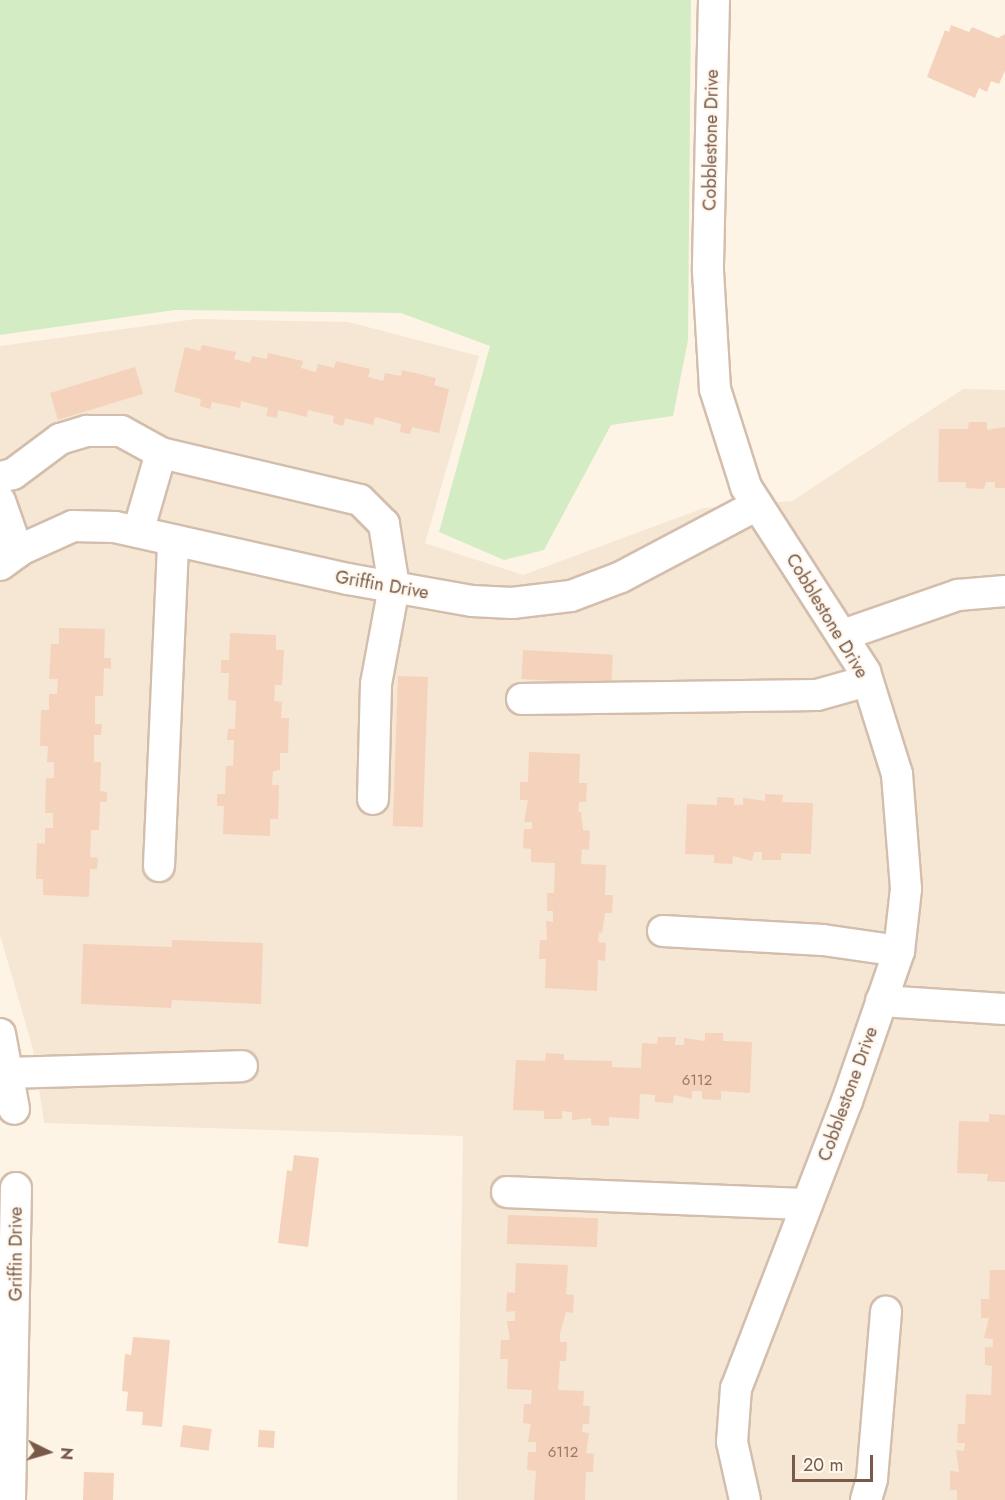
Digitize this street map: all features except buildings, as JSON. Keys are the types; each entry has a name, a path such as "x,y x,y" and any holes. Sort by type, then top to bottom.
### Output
{"street":[{"name":"Cobblestone Drive","path":"714,0 708,271 715,389 746,487 843,635 867,681 897,774 903,827 906,889 899,951 807,1204 736,1388 732,1442 745,1500"},
{"path":"0,477 13,474 60,438 87,431 121,431 161,453 360,500 384,524 394,587 376,684 373,799"},
{"path":"138,532 161,453"},
{"path":"0,501 9,559"},
{"name":"Griffin Drive","path":"9,559 73,526 115,527 394,587 512,603 572,596 621,577 757,505"},
{"path":"159,866 173,540"},
{"path":"843,635 958,595 1005,591"},
{"path":"522,699 817,694 867,681"},
{"path":"663,931 823,940 899,951"},
{"path":"881,1001 1005,1009"},
{"path":"0,1034 14,1109"},
{"path":"9,1073 80,1068 242,1066"},
{"name":"Griffin Drive","path":"10,1500 16,1188"},
{"path":"507,1192 807,1204"},
{"path":"866,1500 872,1479 886,1312"}],"shaded area":[{"path":"196,319 348,322 479,356 425,543 523,575 704,508 792,501 963,389 1005,390 1005,1500 457,1500 463,1136 44,1123 33,1049 0,935 0,346"}],"green space":[{"path":"0,0 691,0 688,340 673,416 611,425 544,550 504,560 439,532 490,346 401,313 175,310 0,335"}]}
